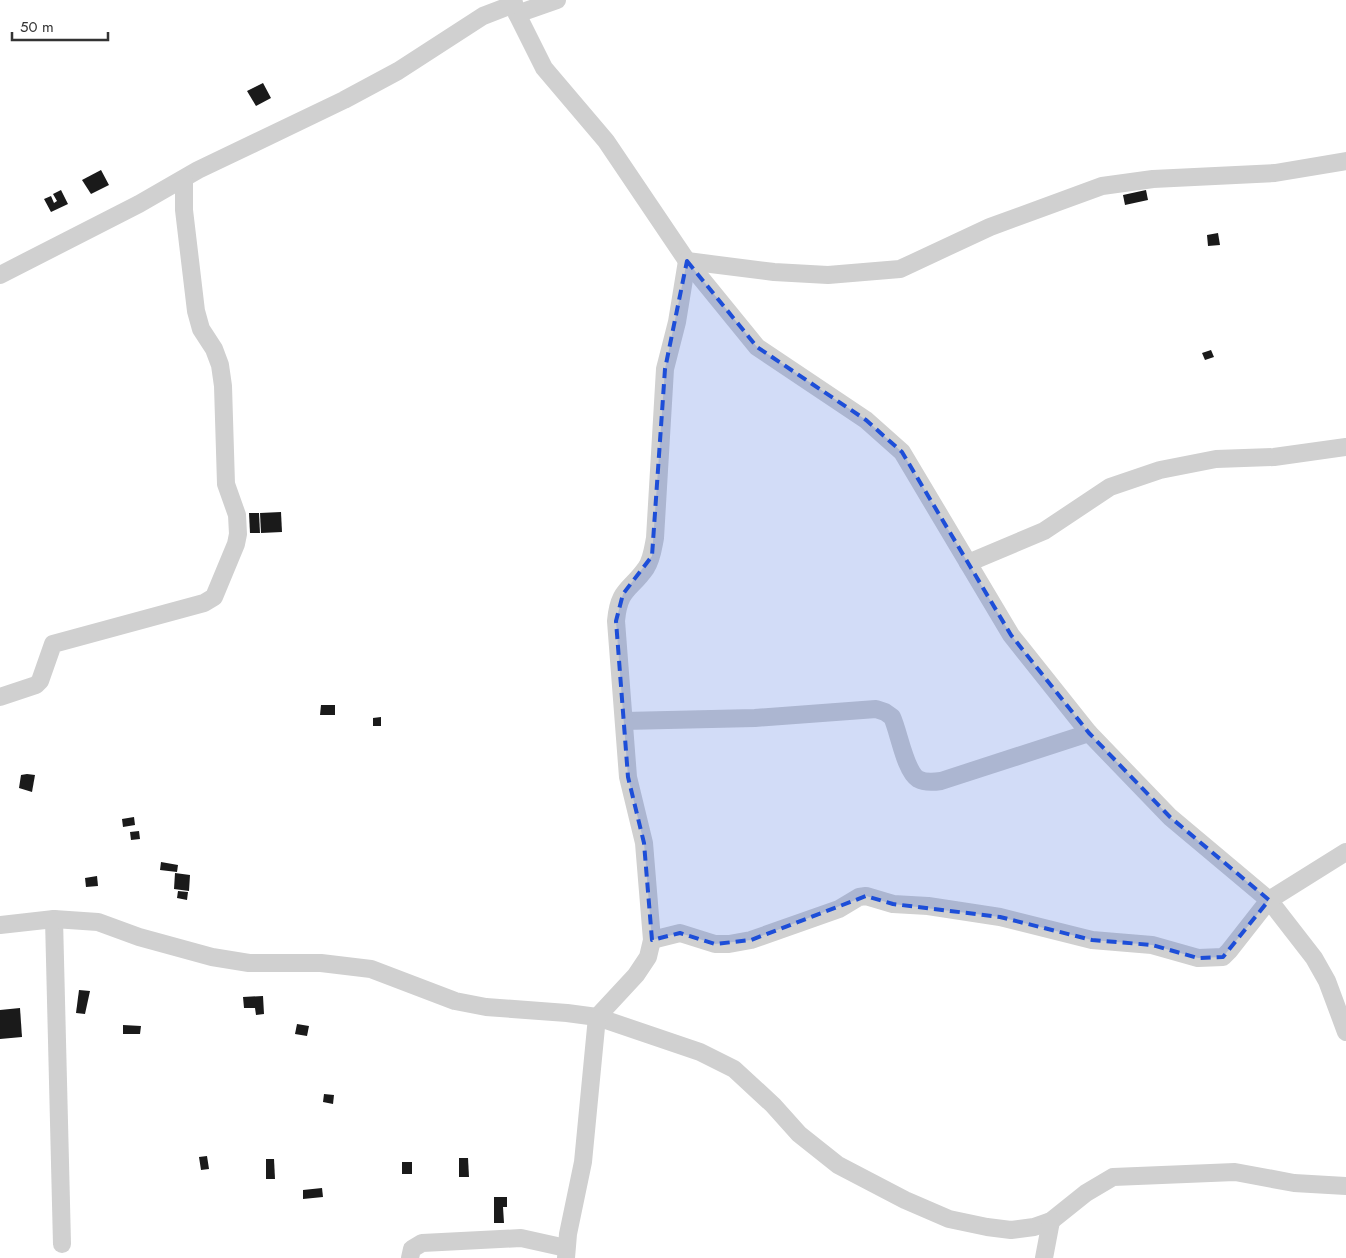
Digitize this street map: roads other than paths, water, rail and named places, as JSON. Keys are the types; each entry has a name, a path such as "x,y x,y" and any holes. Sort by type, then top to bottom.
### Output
{"street":[{"path":"0,275 184,179 344,100 398,71 483,16 515,6 557,0"},
{"path":"515,6 544,68 606,141 687,261 757,347 866,420 902,452 1011,635 1089,733 1170,817 1269,900 1314,958 1328,980 1346,1032"},
{"path":"687,261 774,272 828,275 900,269 990,227 1102,186 1153,179 1275,173 1346,161"},
{"path":"0,697 40,682 53,644 204,603 214,597 236,544 238,534 237,515 226,484 223,386 220,365 214,349 201,330 196,312 184,210 184,179"},
{"path":"410,1258 412,1249 422,1243 521,1238 566,1253 584,1162 597,1017 636,974 648,957 652,940 644,843 628,777 616,621 622,594 646,568 652,556 655,538 665,369 687,261"},
{"path":"968,563 1044,531 1110,487 1160,470 1216,459 1274,457 1346,447"},
{"path":"624,721 755,718 876,709 886,712 892,718 910,769 917,779 928,782 941,781 1089,733"},
{"path":"652,940 680,933 715,944 729,944 751,940 839,908 858,897 866,896 893,904 928,906 1000,917 1092,940 1152,945 1198,958 1214,958 1223,956 1230,951 1269,900 1346,852"},
{"path":"54,920 62,1244"},
{"path":"0,925 54,920 98,922 139,937 212,957 249,962 321,963 371,969 446,998 486,1007 567,1012 597,1017 700,1052 734,1069 774,1105 799,1134 838,1165 905,1200 949,1219 987,1227 1011,1230 1034,1227 1051,1221 1086,1193 1113,1177 1235,1172 1294,1183 1346,1186"},
{"path":"1044,1258 1051,1221"}]}
